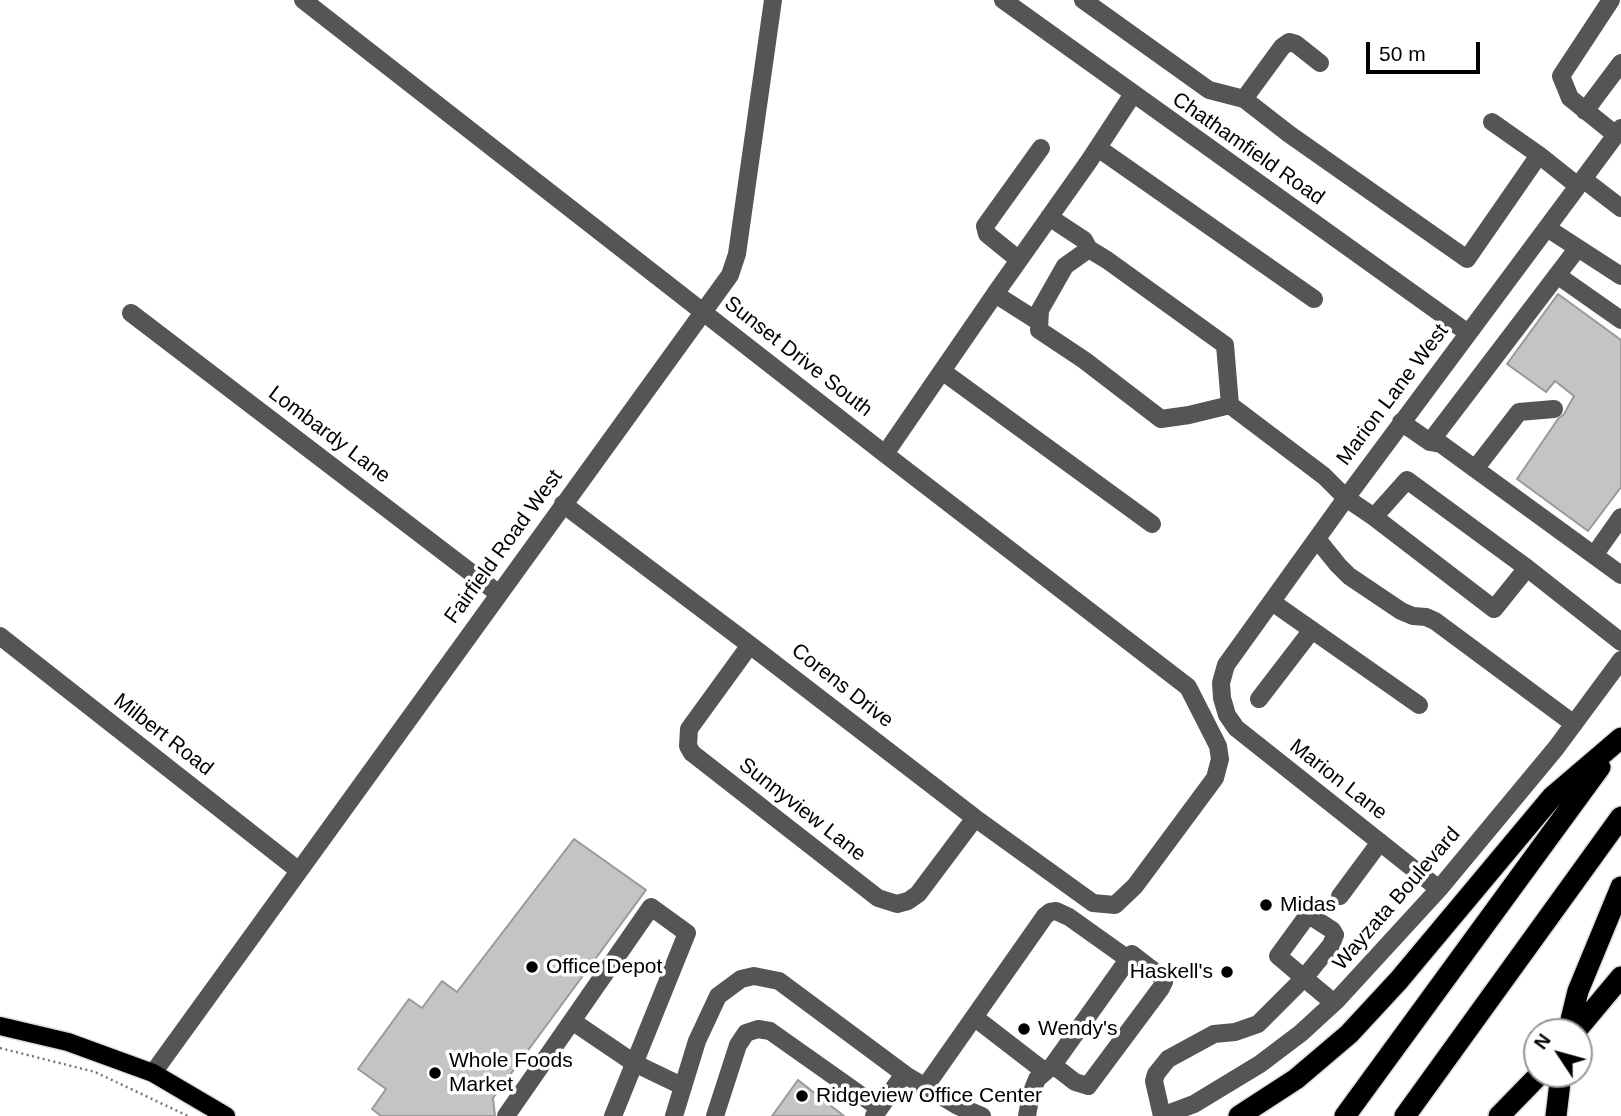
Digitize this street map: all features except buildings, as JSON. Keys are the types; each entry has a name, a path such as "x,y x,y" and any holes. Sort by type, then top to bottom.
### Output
{"highway":[{"path":"1240,1116 1296,1079 1349,1034 1382,1000 1552,797 1621,738"},
{"path":"1345,1116 1621,738"},
{"path":"1405,1116 1621,817"},
{"path":"1571,1018 1578,991 1621,887"},
{"path":"1587,1018 1621,976"},
{"path":"1499,1116 1526,1088"},
{"path":"1557,1108 1559,1088"}],"main road":[{"path":"0,1026 68,1042 153,1073 226,1116"}],"street":[{"name":"Sunset Drive South","path":"303,0 1188,687 1218,746 1220,759 1215,778 1135,886 1115,905 1093,903"},
{"name":"Fairfield Road West","path":"153,1073 730,275 737,254 773,0"},
{"name":"Chathamfield Road","path":"1003,0 1468,333"},
{"path":"1083,0 1209,90 1244,99 1289,134 1467,259 1539,155"},
{"path":"1611,0 1561,76 1570,98 1585,111 1618,131"},
{"path":"1244,99 1282,47 1289,42 1296,44 1320,62"},
{"path":"1585,111 1621,63"},
{"path":"885,454 1133,94"},
{"path":"1492,122 1621,208"},
{"name":"Marion Lane West","path":"1222,698 1221,683 1226,665 1401,422 1618,131"},
{"path":"1019,260 986,234 985,226 1041,148"},
{"path":"1098,148 1314,299"},
{"path":"1049,217 1084,240 1089,249 1225,345 1230,405 1324,476 1346,498 1494,610 1527,568"},
{"path":"1547,228 1621,276"},
{"path":"1089,249 1065,265 1040,310 1039,330 1084,360 1161,419 1230,405"},
{"path":"1430,442 1577,249"},
{"path":"1557,275 1621,320"},
{"path":"995,294 1039,322"},
{"name":"Lombardy Lane","path":"131,313 499,593"},
{"path":"942,372 1152,524"},
{"path":"1475,469 1519,412 1554,408"},
{"path":"1401,422 1430,442 1441,444 1621,575"},
{"path":"1374,517 1407,480 1527,568 1621,642"},
{"name":"Corens Drive","path":"563,504 975,818 1093,903"},
{"path":"1595,554 1621,517"},
{"path":"1317,539 1349,576 1401,611 1435,621 1574,724"},
{"path":"1272,602 1419,705"},
{"path":"1259,699 1312,629"},
{"name":"Milbert Road","path":"0,636 298,870"},
{"name":"Sunnyview Lane","path":"750,645 689,729 688,746 692,753 878,898 897,904 918,894 975,818"},
{"name":"Wayzata Boulevard","path":"1162,1116 1194,1104 1260,1064 1334,1003 1439,889 1574,724 1621,660"},
{"name":"Marion Lane","path":"1222,698 1227,715 1236,728 1439,889"},
{"path":"1340,896 1380,842"},
{"path":"506,1116 652,907 687,933 613,1116"},
{"path":"925,1087 1050,912 1069,917 1128,959"},
{"path":"974,1017 1048,1068 1088,1086 1161,988 1164,982 1160,974 1132,954 1048,1068 1033,1086 1027,1116"},
{"path":"674,1116 697,1041 718,996 741,979 754,976 779,981 904,1074 982,1116"},
{"path":"1162,1116 1154,1081 1162,1065 1206,1037 1235,1032 1258,1024 1304,978 1334,1003"},
{"path":"572,1021 634,1063 682,1086"},
{"path":"715,1116 738,1045 746,1033 758,1029 770,1031 877,1112 904,1074"}],"path":[{"path":"0,1048 95,1072 188,1116"}],"place":[{"name":"Midas","path":"1266,905"},
{"name":"Office Depot","path":"532,967"},
{"name":"Haskell's","path":"1227,972"},
{"name":"Wendy's","path":"1024,1029"},
{"name":"Whole Foods Market","path":"435,1073"},
{"name":"Ridgeview Office Center","path":"802,1096"}]}
